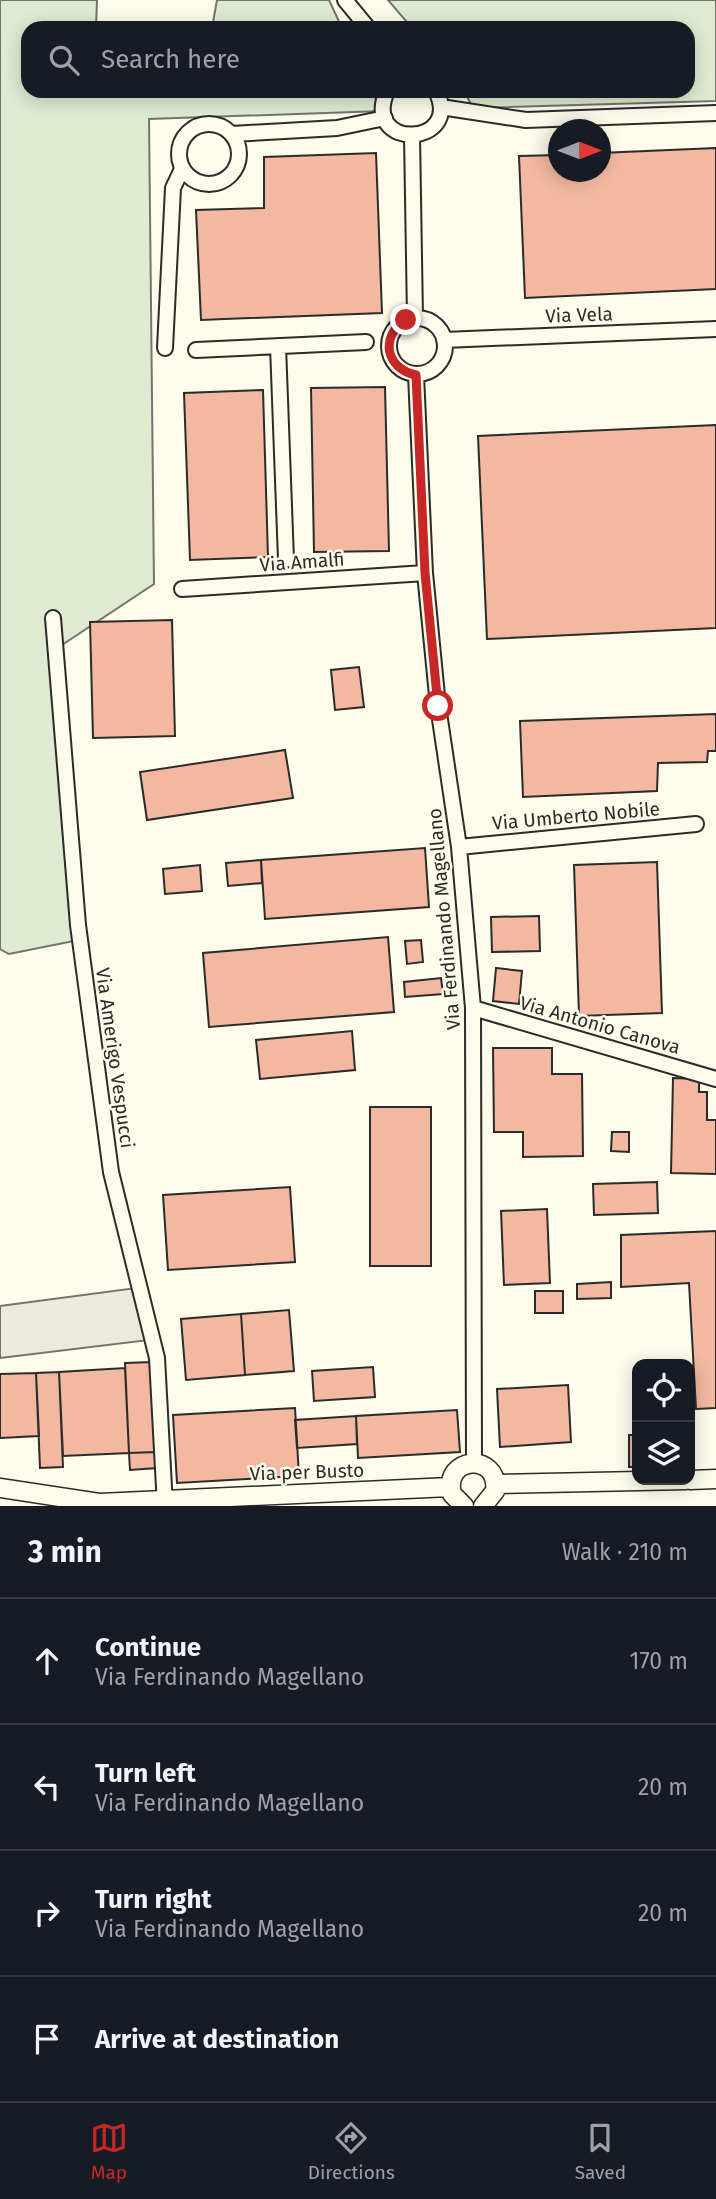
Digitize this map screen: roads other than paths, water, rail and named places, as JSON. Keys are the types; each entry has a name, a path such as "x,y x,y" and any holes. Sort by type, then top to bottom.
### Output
{"main road":[{"path":"464,1506 456,1501 450,1487 454,1472 459,1466 474,1462 487,1466 496,1484 493,1497 483,1506"},
{"path":"695,1480 716,1479"},
{"path":"496,1484 632,1481"},
{"name":"Via per Busto","path":"0,1488 99,1503 450,1487"}],"street":[{"path":"345,0 362,21"},
{"path":"384,98 385,118 396,131 412,136 421,135 436,124 441,107 438,98"},
{"path":"441,107 526,120 716,113"},
{"path":"232,134 337,128 385,118"},
{"path":"165,348 173,188 182,169 179,149 188,132 205,123 224,127 237,142 238,163 226,179 217,183 197,182 182,169"},
{"path":"412,136 415,318"},
{"path":"415,318 437,326 444,340 439,364 432,370 416,375 398,368 389,351 389,342 398,325 415,318"},
{"name":"Via Vela","path":"444,340 716,328"},
{"path":"196,350 366,342"},
{"path":"278,346 286,560"},
{"name":"Via Ferdinando Magellano","path":"416,375 425,573 438,706 459,847 473,1008 474,1462"},
{"name":"Via Amalfi","path":"183,589 425,573"},
{"name":"Via Amerigo Vespucci","path":"53,618 78,925 111,1172 158,1358 165,1502"},
{"name":"Via Umberto Nobile","path":"459,847 696,824"},
{"name":"Via Antonio Canova","path":"473,1008 716,1079"}]}
